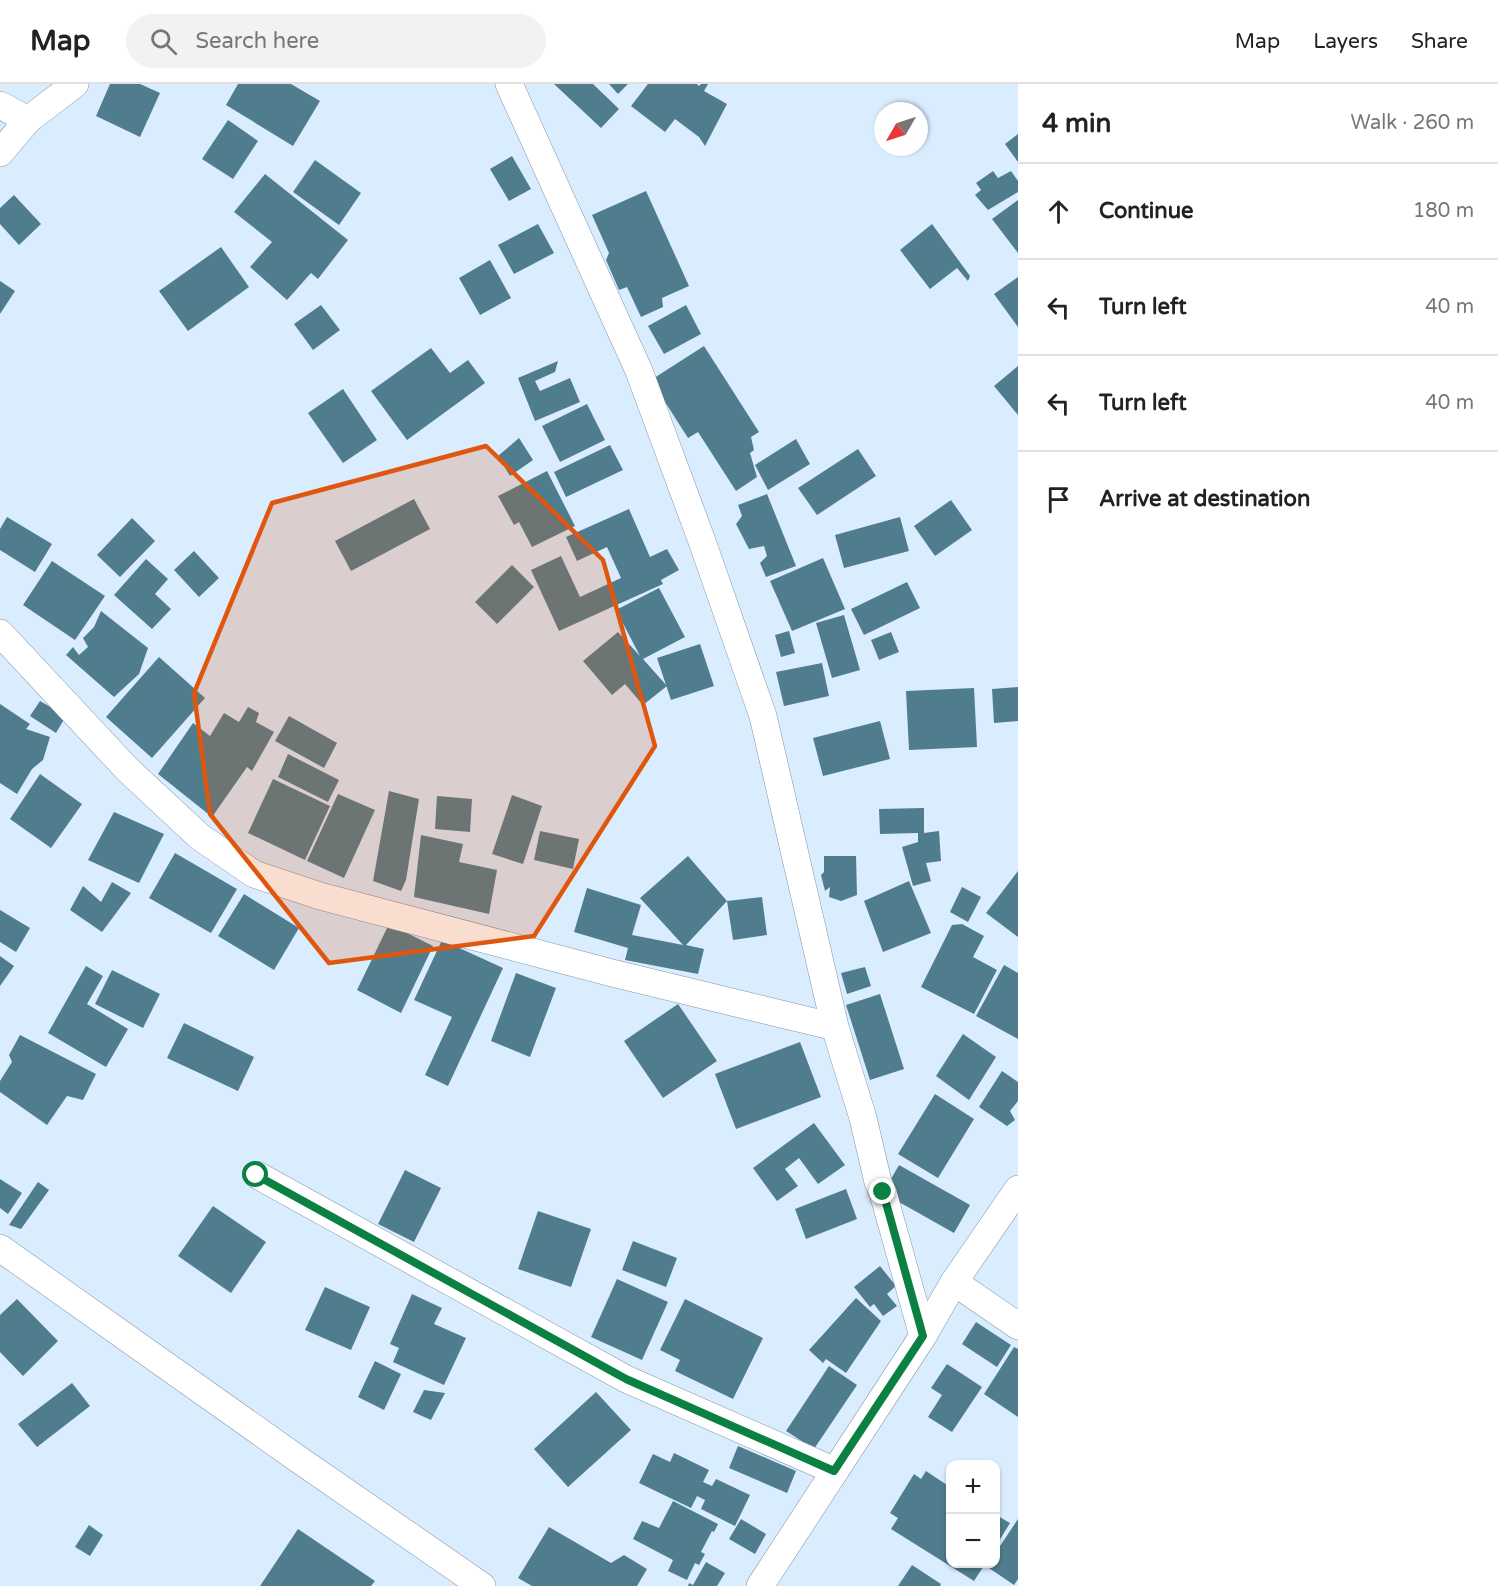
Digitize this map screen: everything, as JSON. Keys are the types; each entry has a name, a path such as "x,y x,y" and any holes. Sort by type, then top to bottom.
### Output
{"street":[{"path":"0,153 28,120 75,84"},
{"path":"511,85 639,371 763,716 835,1028 863,1118 878,1182 883,1192 923,1336"},
{"path":"0,105 28,120"},
{"path":"0,633 127,769 200,837 254,874 320,896 612,973 835,1028"},
{"path":"256,1175 626,1379 834,1471"},
{"path":"760,1586 923,1336 954,1282 1018,1189"},
{"path":"0,1248 482,1586"},
{"path":"954,1282 1018,1326"}],"highlighted area":[{"path":"486,446 603,560 655,746 534,936 329,963 210,814 194,693 272,503"}],"building":[{"path":"110,84 140,84 160,93 140,137 96,116"},
{"path":"238,84 291,84 320,101 293,146 226,105"},
{"path":"554,84 593,84 619,109 601,128"},
{"path":"609,84 628,84 618,94"},
{"path":"648,84 697,84 699,86 708,84 704,91 727,104 705,146 699,137 675,119 665,132 631,106"},
{"path":"228,120 258,141 233,179 202,159"},
{"path":"1018,134 1018,162 1005,144"},
{"path":"512,156 531,189 509,201 490,169"},
{"path":"315,160 361,193 339,225 293,192"},
{"path":"993,171 998,178 1011,171 1018,181 1018,192 988,210 975,195 981,190 976,183"},
{"path":"265,174 348,240 318,279 311,273 287,300 250,267 272,242 234,212"},
{"path":"646,191 689,286 662,298 663,307 641,317 627,287 619,290 606,260 609,253 592,215"},
{"path":"14,195 41,224 19,245 0,224 0,208"},
{"path":"1018,200 1018,253 992,219"},
{"path":"538,224 554,253 514,274 498,245"},
{"path":"932,224 970,276 968,281 957,268 930,289 900,250"},
{"path":"221,247 249,287 188,331 159,291"},
{"path":"490,260 511,298 480,315 459,278"},
{"path":"1018,277 1018,327 994,294"},
{"path":"0,281 15,291 0,314"},
{"path":"321,305 340,330 313,350 294,324"},
{"path":"686,305 701,334 664,354 648,326"},
{"path":"704,346 759,432 751,437 754,450 750,453 757,477 736,491 698,432 688,438 651,380"},
{"path":"431,348 450,373 468,360 485,383 407,440 371,391"},
{"path":"558,361 555,372 535,381 540,391 570,378 580,402 535,421 518,378"},
{"path":"1018,366 1018,415 994,386"},
{"path":"343,389 377,440 343,463 308,413"},
{"path":"587,404 605,440 560,462 542,426"},
{"path":"519,438 533,460 510,476 498,456"},
{"path":"796,439 810,464 768,490 755,465"},
{"path":"610,445 623,470 566,497 554,472"},
{"path":"858,449 876,476 817,515 798,488"},
{"path":"547,471 575,526 532,547 519,522 514,525 498,496"},
{"path":"767,494 796,566 766,577 760,563 767,556 764,546 749,549 736,524 742,516 738,505"},
{"path":"414,499 430,529 351,571 335,541"},
{"path":"951,500 972,530 935,556 914,526"},
{"path":"629,509 650,557 667,549 679,570 661,580 663,584 559,631 531,570 561,556 580,597 621,578 607,547 577,561 566,537"},
{"path":"7,517 52,544 35,572 0,550 0,529"},
{"path":"900,517 909,551 844,568 835,535"},
{"path":"132,518 155,541 120,577 97,555"},
{"path":"194,551 219,578 199,597 174,570"},
{"path":"823,558 845,609 792,631 770,581"},
{"path":"146,559 168,579 155,594 171,609 152,629 114,595"},
{"path":"52,561 105,596 75,640 23,605"},
{"path":"512,565 534,587 497,624 475,602"},
{"path":"907,582 920,608 864,635 851,609"},
{"path":"659,588 685,637 643,659 667,686 643,705 625,684 612,695 583,661 618,632 640,656 616,610"},
{"path":"101,611 148,648 139,674 114,697 66,655 73,647 79,655 88,647 83,638 94,627"},
{"path":"844,615 860,670 832,678 816,623"},
{"path":"789,631 795,653 781,657 775,635"},
{"path":"891,632 899,652 879,660 871,640"},
{"path":"700,644 714,686 671,700 657,658"},
{"path":"159,657 205,698 152,758 106,717"},
{"path":"822,663 829,696 784,706 776,672"},
{"path":"1018,687 1018,721 994,723 992,689"},
{"path":"974,688 977,747 909,750 906,691"},
{"path":"40,701 66,716 56,733 30,716"},
{"path":"0,704 30,724 26,729 50,737 43,760 32,769 17,794 0,783"},
{"path":"248,707 259,713 256,722 274,732 252,771 247,767 212,817 158,774 193,723 210,736 224,713 239,722"},
{"path":"289,716 337,743 324,768 275,741"},
{"path":"880,721 890,759 823,776 813,738"},
{"path":"288,754 339,780 328,802 278,777"},
{"path":"40,774 82,804 51,848 10,819"},
{"path":"273,779 330,806 305,860 248,833"},
{"path":"389,791 419,799 406,880 401,891 373,881"},
{"path":"338,794 375,810 344,878 307,861"},
{"path":"512,795 542,806 523,864 492,854"},
{"path":"437,796 472,799 470,832 435,829"},
{"path":"924,808 924,833 939,831 941,861 926,863 931,881 913,886 902,847 918,842 918,833 880,834 879,809"},
{"path":"114,812 164,834 139,883 88,860"},
{"path":"540,831 579,839 573,869 534,860"},
{"path":"421,835 463,844 459,862 497,870 489,914 414,897"},
{"path":"175,853 237,889 211,933 149,898"},
{"path":"688,856 727,901 686,945 704,949 698,974 625,960 628,948 574,932 587,888 641,905 632,935 683,945 640,898"},
{"path":"824,856 856,856 857,895 841,901 829,897 830,887 825,891 821,875 824,872"},
{"path":"1018,871 1018,937 986,913"},
{"path":"909,881 931,933 883,952 864,901"},
{"path":"112,882 131,893 102,932 70,910 83,886 101,902"},
{"path":"962,887 981,897 968,922 950,912"},
{"path":"244,894 299,928 274,970 218,936"},
{"path":"762,897 767,935 733,940 727,901"},
{"path":"0,910 30,928 16,952 0,942"},
{"path":"389,924 433,946 401,1013 357,990"},
{"path":"962,924 984,936 973,957 997,970 974,1014 921,987 952,925"},
{"path":"442,940 503,968 448,1086 425,1075 452,1017 414,1000"},
{"path":"0,956 14,966 0,986"},
{"path":"1004,965 1018,973 1018,1039 976,1016"},
{"path":"86,966 103,976 87,1004 128,1029 106,1067 48,1033"},
{"path":"865,967 871,986 847,994 841,973"},
{"path":"112,970 160,994 143,1028 95,1004"},
{"path":"516,973 556,988 530,1057 491,1041"},
{"path":"880,994 904,1069 870,1080 846,1005"},
{"path":"678,1004 717,1061 663,1098 624,1041"},
{"path":"184,1023 254,1057 238,1091 167,1058"},
{"path":"963,1034 996,1057 969,1100 936,1076"},
{"path":"20,1035 96,1074 83,1100 67,1096 47,1125 0,1092 0,1081 12,1062 9,1055"},
{"path":"800,1042 821,1097 736,1129 715,1074"},
{"path":"1002,1071 1018,1082 1018,1101 1010,1111 1015,1120 1007,1126 979,1107"},
{"path":"935,1094 974,1119 938,1178 898,1154"},
{"path":"814,1123 845,1165 818,1184 799,1158 785,1169 798,1186 777,1201 753,1168"},
{"path":"899,1165 970,1205 954,1233 883,1193"},
{"path":"405,1170 441,1188 414,1242 378,1224"},
{"path":"0,1179 22,1193 8,1214 0,1208"},
{"path":"38,1182 49,1190 21,1229 9,1225"},
{"path":"846,1189 857,1219 806,1239 795,1209"},
{"path":"213,1206 266,1242 231,1293 178,1256"},
{"path":"538,1211 591,1229 571,1287 518,1269"},
{"path":"633,1241 677,1258 666,1287 622,1270"},
{"path":"880,1266 896,1286 887,1294 897,1306 883,1316 874,1304 870,1307 854,1287"},
{"path":"617,1279 668,1302 642,1360 591,1337"},
{"path":"325,1287 370,1307 351,1350 305,1330"},
{"path":"412,1294 442,1308 434,1324 466,1338 444,1385 393,1362 399,1348 390,1344"},
{"path":"856,1298 881,1321 846,1373 826,1359 823,1363 809,1350"},
{"path":"17,1299 58,1341 23,1376 0,1352 0,1315"},
{"path":"685,1299 763,1338 733,1399 675,1371 680,1360 660,1350"},
{"path":"976,1322 1011,1345 997,1367 962,1344"},
{"path":"1014,1347 1018,1349 1018,1417 984,1394"},
{"path":"375,1361 401,1374 384,1410 358,1397"},
{"path":"947,1364 982,1387 952,1432 928,1417 942,1395 931,1388"},
{"path":"829,1366 857,1385 814,1449 786,1431"},
{"path":"72,1383 90,1406 37,1447 18,1424"},
{"path":"424,1390 445,1393 431,1420 413,1412"},
{"path":"596,1392 631,1430 568,1487 534,1449"},
{"path":"738,1446 796,1471 787,1493 729,1468"},
{"path":"674,1453 709,1470 703,1482 712,1486 716,1479 750,1495 735,1526 701,1509 705,1500 697,1496 691,1508 639,1483 653,1454 670,1462"},
{"path":"926,1471 946,1484 946,1563 891,1529 898,1518 890,1513 914,1474 921,1479"},
{"path":"673,1501 718,1524 701,1552 705,1554 699,1565 695,1563 687,1580 668,1571 673,1560 633,1539 642,1521 659,1528"},
{"path":"1000,1517 1010,1523 1000,1539"},
{"path":"741,1519 766,1534 755,1554 729,1539"},
{"path":"1018,1519 1018,1579 1014,1585 989,1568 1000,1568 1000,1546"},
{"path":"89,1525 103,1535 90,1556 75,1547"},
{"path":"549,1527 611,1563 624,1555 647,1569 637,1586 532,1586 518,1578"},
{"path":"298,1529 375,1581 371,1586 260,1586"},
{"path":"706,1562 725,1573 717,1586 688,1586 689,1583 693,1585"},
{"path":"912,1565 941,1584 940,1586 898,1586"},
{"path":"953,1568 982,1568 974,1581"}],"route":[{"path":"256,1175 626,1379 834,1471 923,1336 883,1192"}]}
